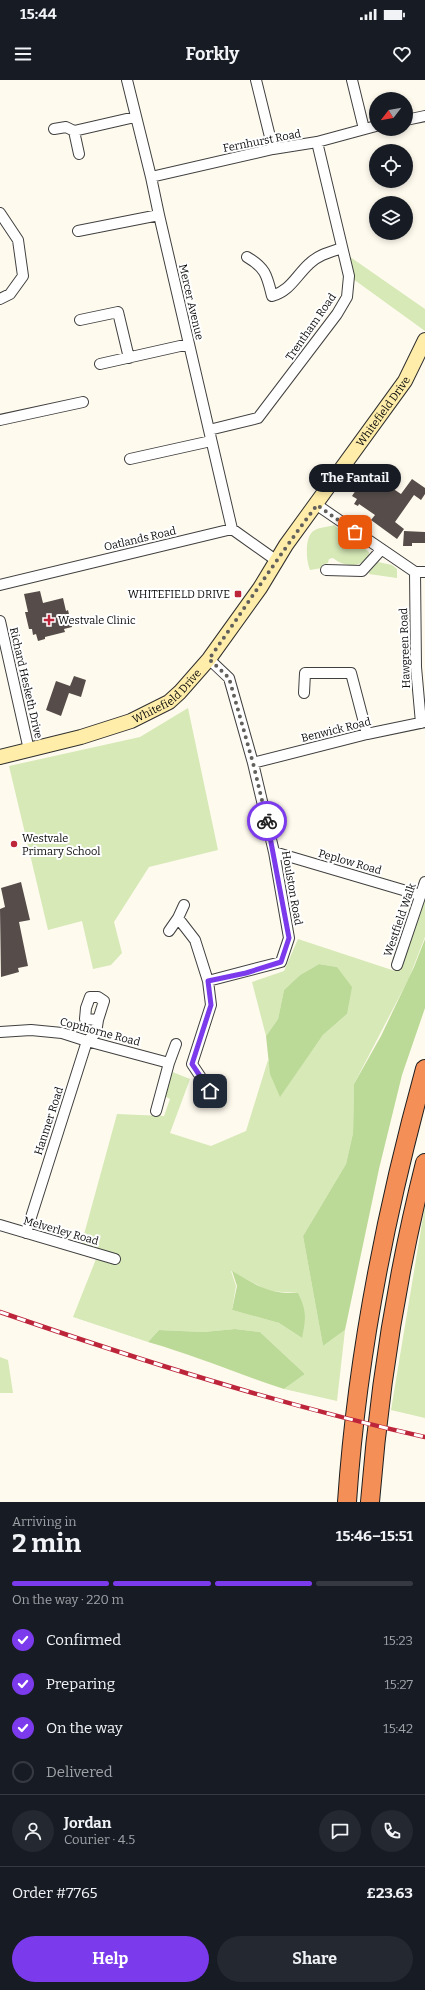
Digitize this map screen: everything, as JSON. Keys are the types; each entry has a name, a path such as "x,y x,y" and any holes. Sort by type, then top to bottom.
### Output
{"highway":[{"path":"347,1502 352,1433 387,1222 407,1135 425,1069"},
{"path":"370,1502 375,1436 393,1315 412,1214 425,1163"}],"main road":[{"name":"Whitefield Drive","path":"0,757 107,730 132,721 157,709 180,692 209,659 277,561 286,545 317,505 405,381 425,340"}],"street":[{"name":"Mercer Avenue","path":"127,80 151,177 158,215 232,529"},
{"path":"256,80 273,149"},
{"path":"352,80 364,129"},
{"path":"413,119 425,116"},
{"path":"54,129 66,127 74,131 135,117"},
{"name":"Fernhurst Road","path":"151,177 273,149 317,142 369,128"},
{"path":"74,131 79,154"},
{"name":"Trentham Road","path":"209,430 258,418 337,314 347,297 349,276 317,142"},
{"path":"0,213 18,240 23,276 10,294 0,300"},
{"path":"78,232 158,215"},
{"path":"247,257 259,264 267,275 272,296 282,294 299,278 308,265 321,255 342,248"},
{"path":"80,320 118,312 129,358"},
{"path":"100,364 189,344"},
{"path":"0,420 83,402"},
{"path":"130,459 211,441"},
{"path":"317,505 381,550 420,572"},
{"path":"232,529 277,561"},
{"name":"Oatlands Road","path":"0,585 232,529"},
{"path":"326,570 362,571 381,550"},
{"name":"Hawgreen Road","path":"420,572 416,667 423,722"},
{"name":"Richard Hesketh Drive","path":"0,621 29,750"},
{"name":"Houlston Road","path":"208,981 246,973 281,962 289,938 274,852 253,763 229,678 209,659"},
{"path":"304,693 305,673 351,673 367,734"},
{"name":"Benwick Road","path":"253,763 367,734 423,722"},
{"name":"Peplow Road","path":"274,852 420,895"},
{"name":"Westfield Walk","path":"397,965 425,882"},
{"path":"169,931 178,918 184,905"},
{"path":"178,918 195,940 208,981 211,1005 192,1064 210,1091"},
{"name":"Hanmer Road","path":"26,1233 87,1041 96,1033 98,1020"},
{"name":"Copthorne Road","path":"0,1032 47,1030 169,1063"},
{"path":"156,1112 169,1063 176,1044"},
{"name":"Melverley Road","path":"0,1225 115,1259"}],"green space":[{"path":"343,252 425,309 425,331 349,276"},
{"path":"334,525 369,552 369,557 357,565 347,565 333,558 329,559 328,563 322,565 322,568 310,570 307,548 311,533 317,529"},
{"path":"378,562 392,565 397,569 397,578 369,574"},
{"path":"188,708 218,850 149,867 114,922 122,953 111,965 93,969 82,921 48,930 9,766 140,737"},
{"path":"425,886 425,937 409,978 354,1084 353,1133 346,1164 303,1236 323,1346 345,1330 337,1401 284,1389 305,1374 260,1332 235,1329 203,1332 159,1330 148,1342 73,1317 98,1254 80,1249 117,1114 164,1116 170,1099 161,1094 170,1071 190,1079 170,1133 211,1146 246,1131 268,1060 280,1096 323,1035 347,1014 337,967 319,964 300,975 284,990 278,1019 266,1036 252,982 284,971 298,939 395,971","holes":["231,1271 269,1291 298,1293 302,1338 279,1323 232,1310 236,1286"]},
{"path":"425,939 425,1008 402,1075 379,1169 345,1330 323,1346 303,1236 346,1164 353,1133 354,1084 381,1036 414,967"},
{"path":"319,964 337,967 352,987 347,1014 323,1035 280,1097 270,1074 266,1036 278,1019 284,990 300,975"},
{"path":"425,1205 425,1418 391,1410"},
{"path":"232,1271 263,1288 279,1292 298,1293 305,1315 302,1338 279,1323 232,1310 237,1286"},
{"path":"235,1329 260,1332 305,1374 284,1389 148,1342 159,1330 203,1332"},
{"path":"0,1357 8,1360 13,1393 0,1393"}],"building":[{"path":"372,468 395,484 392,488 401,494 412,479 425,488 425,494 421,500 414,495 395,522 404,529 397,539 371,520 375,515 359,504 358,506 354,504 357,499 352,496 358,487 357,486 360,482 362,482"},
{"path":"404,531 425,532 425,543 412,543 412,546 403,546"},
{"name":"Westvale Clinic","path":"40,591 43,603 63,598 66,611 68,610 72,627 64,629 65,632 45,637 45,639 38,641 36,634 33,635 32,629 29,629 25,612 28,612 24,594"},
{"path":"74,676 86,680 81,697 69,693 61,716 46,710 56,681 70,686"},
{"path":"21,882 30,920 19,922 28,966 18,968 19,972 1,977 0,909 5,907 1,888"}],"railway":[{"path":"0,1312 158,1364 264,1396 317,1411 425,1437"}],"way so far":[{"path":"267,821 253,763 229,678 209,659 260,588 286,545 317,505 355,532"}],"place":[{"name":"The Fantail","path":"355,532"},
{"name":"WHITEFIELD DRIVE","path":"238,594"},
{"name":"Westvale Clinic","path":"49,620"},
{"name":"Westvale Primary School","path":"14,844"}],"route":[{"path":"210,1091 192,1064 211,1005 208,981 246,973 281,962 289,938 267,821"}]}
